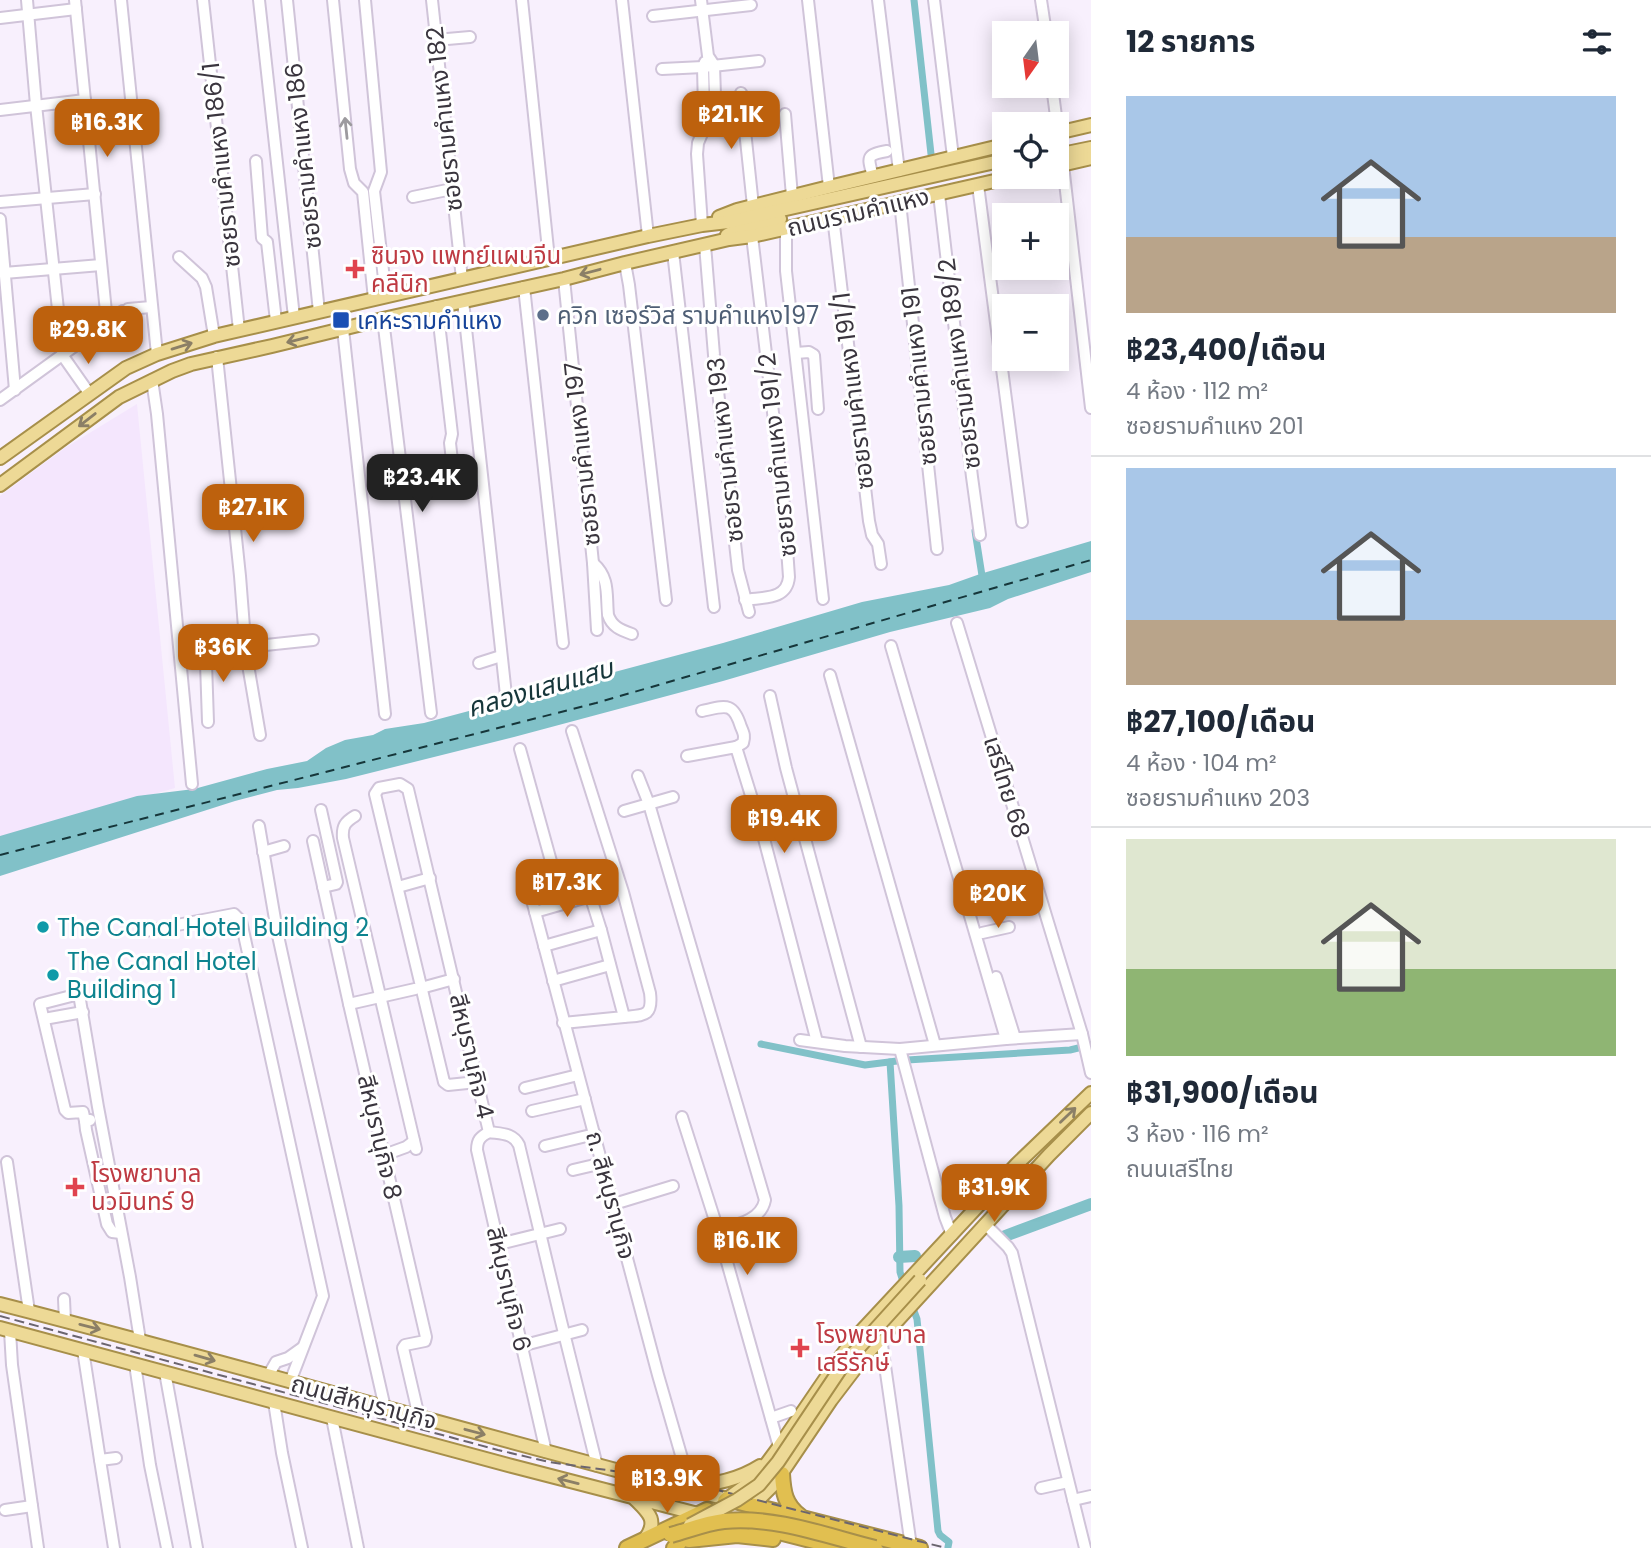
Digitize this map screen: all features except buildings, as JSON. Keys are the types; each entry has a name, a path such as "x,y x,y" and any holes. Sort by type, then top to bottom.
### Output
{"highway":[{"path":"782,1474 786,1501 802,1518"},
{"path":"668,1539 698,1514 727,1499 915,1547"},
{"path":"689,1540 752,1506"},
{"path":"698,1514 842,1548"},
{"path":"627,1548 668,1539 723,1521 755,1521 794,1527 876,1548"},
{"path":"858,1548 861,1533"},
{"path":"668,1539 689,1540 719,1536 747,1542 769,1538 808,1548"}],"main road":[{"path":"1069,130 1091,125"},
{"path":"1069,145 1091,140"},
{"name":"ถนนรามคำแหง","path":"702,225 753,206 992,148"},
{"path":"1069,158 1091,148"},
{"path":"1069,161 1091,158"},
{"name":"ถนนรามคำแหง","path":"0,458 126,368 157,354 215,336 648,236 728,222 992,163"},
{"name":"ถนนรามคำแหง","path":"705,245 752,226 992,171"},
{"name":"ถนนรามคำแหง","path":"0,485 119,397 191,363 992,182"},
{"path":"668,1539 759,1485 778,1462 850,1356 952,1235 1017,1164 1091,1093"},
{"path":"752,1506 769,1491 841,1388 881,1338 1091,1113"},
{"path":"727,1499 754,1479 771,1459 855,1338 1012,1181 1038,1144"},
{"name":"ถนนสีหบุรานุกิจ","path":"0,1304 727,1499"},
{"name":"ถนนสีหบุรานุกิจ","path":"5,1329 698,1514"},
{"path":"135,1364 140,1340"},
{"path":"827,1377 830,1386 841,1388"},
{"path":"379,1430 385,1408"},
{"path":"676,1486 714,1483 739,1476 771,1459"},
{"path":"634,1498 652,1520 652,1528 645,1544"}],"street":[{"path":"27,0 63,356 89,393"},
{"path":"121,0 157,354"},
{"name":"ซอยรามคำแหง 186/1","path":"203,0 239,330"},
{"path":"259,0 294,317"},
{"name":"ซอยรามคำแหง 186","path":"287,0 319,312"},
{"path":"333,0 350,169 354,183 369,192"},
{"path":"365,0 381,172 369,192 380,298"},
{"name":"ซอยรามคำแหง 182","path":"432,0 462,279"},
{"path":"522,0 549,259"},
{"path":"622,0 648,236"},
{"path":"808,0 829,187"},
{"path":"878,0 899,171"},
{"path":"934,0 953,157"},
{"path":"1041,0 1044,21"},
{"path":"0,18 76,5 107,322"},
{"path":"653,16 701,5 751,5"},
{"path":"701,5 708,63 704,110 708,121 698,143 697,155 702,225"},
{"path":"436,40 470,37"},
{"path":"662,69 708,63 759,61"},
{"path":"741,93 753,206"},
{"path":"0,110 85,100"},
{"path":"785,114 792,197"},
{"path":"873,177 870,157 872,154 887,151"},
{"path":"256,160 262,238 267,242 276,321"},
{"path":"978,185 997,294"},
{"path":"413,197 452,189"},
{"path":"1063,189 1091,408"},
{"path":"0,202 95,194"},
{"name":"ซอยรามคำแหง 189/2","path":"939,194 980,535"},
{"name":"ซอยรามคำแหง 191","path":"900,202 937,549"},
{"name":"ซอยรามคำแหง 191/1","path":"833,217 869,521 872,536 878,544 881,564"},
{"path":"0,219 15,390"},
{"path":"786,228 786,271 823,599"},
{"name":"ซอยรามคำแหง 191/2","path":"745,600 782,593 787,587 789,577 784,505 752,236"},
{"name":"ซอยรามคำแหง 193","path":"705,245 738,570 749,612"},
{"path":"673,252 714,607"},
{"path":"180,257 202,278 215,336"},
{"path":"625,263 666,600"},
{"path":"4,273 101,265"},
{"name":"ซอยรามคำแหง 197","path":"564,279 593,563 597,630"},
{"path":"524,287 563,643"},
{"path":"463,301 506,695"},
{"path":"437,306 452,434 450,443 454,478"},
{"path":"0,400 126,310 152,307"},
{"path":"383,319 431,713"},
{"path":"343,329 385,714"},
{"path":"796,352 809,352 814,355 818,409"},
{"path":"217,357 246,650 260,735"},
{"path":"1006,371 1022,522"},
{"path":"149,382 192,784"},
{"path":"154,415 157,485"},
{"path":"593,563 605,578 610,621 632,634"},
{"name":"เสรีไทย 68","path":"957,623 1090,1067"},
{"path":"208,722 206,663 246,650 313,640"},
{"path":"891,646 1011,1038"},
{"path":"479,663 501,656"},
{"path":"830,675 935,1045"},
{"path":"769,696 861,1046"},
{"path":"687,755 736,747 743,743 745,737 734,710 724,706 702,711"},
{"path":"564,1023 643,1016 652,1004 623,892 572,731"},
{"path":"736,747 762,831 817,1042"},
{"path":"520,749 557,883"},
{"path":"638,776 649,804 765,1200 759,1213 750,1220 718,1230"},
{"name":"สีหบุรานุกิจ 4","path":"398,887 376,794 379,789 400,784 408,789 489,1132 512,1135 519,1145 597,1466"},
{"path":"624,811 673,797"},
{"path":"321,810 337,882 323,887"},
{"path":"355,816 345,824 343,838 415,1145 384,1155"},
{"path":"259,826 277,931 303,1053 385,1408"},
{"path":"952,831 1011,1038"},
{"name":"สีหบุรานุกิจ 8","path":"313,841 426,1337 425,1341 405,1345 403,1348 419,1417"},
{"path":"263,852 284,846"},
{"path":"430,878 398,887 418,988 444,1082 448,1085 477,1082"},
{"path":"537,888 583,878 586,882 624,1017"},
{"name":"ถ. สีหบุรานุกิจ","path":"591,896 534,908 690,1486"},
{"path":"146,931 234,914 241,921 323,1296 290,1382"},
{"path":"982,933 1009,927"},
{"path":"544,946 601,930"},
{"path":"553,981 610,965"},
{"path":"349,1004 454,979"},
{"path":"121,1233 111,1232 107,1224 83,1112 68,1113 65,1110 40,1004 79,994 140,1340"},
{"path":"44,1019 83,1012"},
{"path":"800,1040 900,1049 1011,1038 1082,1035"},
{"path":"900,1049 952,1235"},
{"path":"525,1088 579,1074"},
{"path":"532,1111 585,1099"},
{"path":"682,1117 718,1230 779,1447"},
{"path":"85,1121 100,1118"},
{"name":"สีหบุรานุกิจ 6","path":"489,1132 478,1140 477,1150 546,1452"},
{"path":"545,1146 595,1134"},
{"path":"7,1162 29,1311"},
{"path":"573,1170 603,1163"},
{"path":"614,1204 673,1186"},
{"path":"985,1224 1012,1253 1085,1548"},
{"path":"499,1244 560,1229"},
{"path":"64,1298 65,1321"},
{"path":"5,1329 38,1548"},
{"path":"521,1346 582,1330"},
{"path":"881,1338 915,1547"},
{"path":"268,1376 276,1362 288,1359 304,1347"},
{"path":"82,1350 114,1548"},
{"path":"135,1364 150,1465 167,1548"},
{"path":"165,1372 197,1548"},
{"path":"274,1402 302,1548"},
{"path":"771,1418 791,1411"},
{"path":"332,1418 358,1548"},
{"path":"100,1460 116,1458"},
{"path":"1041,1488 1068,1482"},
{"path":"1073,1500 1091,1496"},
{"path":"5,1510 32,1506"}],"shaded area":[{"path":"137,404 175,788 0,838 0,496 65,448"}],"water":[{"path":"1091,541 1091,572 1008,599 990,608 890,632 723,681 514,737 346,779 277,790 235,801 0,876 0,836 137,796 194,789 307,761 326,748 345,740 373,735 385,729 424,723 723,643 862,602 949,585"}],"waterway":[{"path":"914,0 931,154"},
{"path":"975,531 983,582"},
{"path":"761,1044 865,1065 897,1061"},
{"path":"907,1060 1070,1050 1091,1045"},
{"path":"890,1062 899,1206 900,1272 904,1285"},
{"path":"1005,1236 1091,1204"},
{"path":"899,1257 915,1256"},
{"path":"911,1303 917,1319 938,1531 949,1542 948,1547"}],"ferry route":[{"path":"0,855 596,703 1091,560"}],"railway":[{"path":"0,1316 498,1450 549,1462 678,1480 946,1548"}],"place":[{"name":"ซินจง แพทย์แผนจีน คลีนิก","path":"355,269"},
{"name":"ควิก เซอร์วิส รามคำแหง197","path":"543,315"},
{"name":"เคหะรามคำแหง","path":"341,320"},
{"name":"The Canal Hotel Building 2","path":"43,927"},
{"name":"The Canal Hotel Building 1","path":"53,975"},
{"name":"โรงพยาบาล นวมินทร์ 9","path":"75,1187"},
{"name":"โรงพยาบาล เสรีรักษ์","path":"800,1348"}],"water label":[{"name":"คลองแสนแสบ","path":"540,688"}]}
